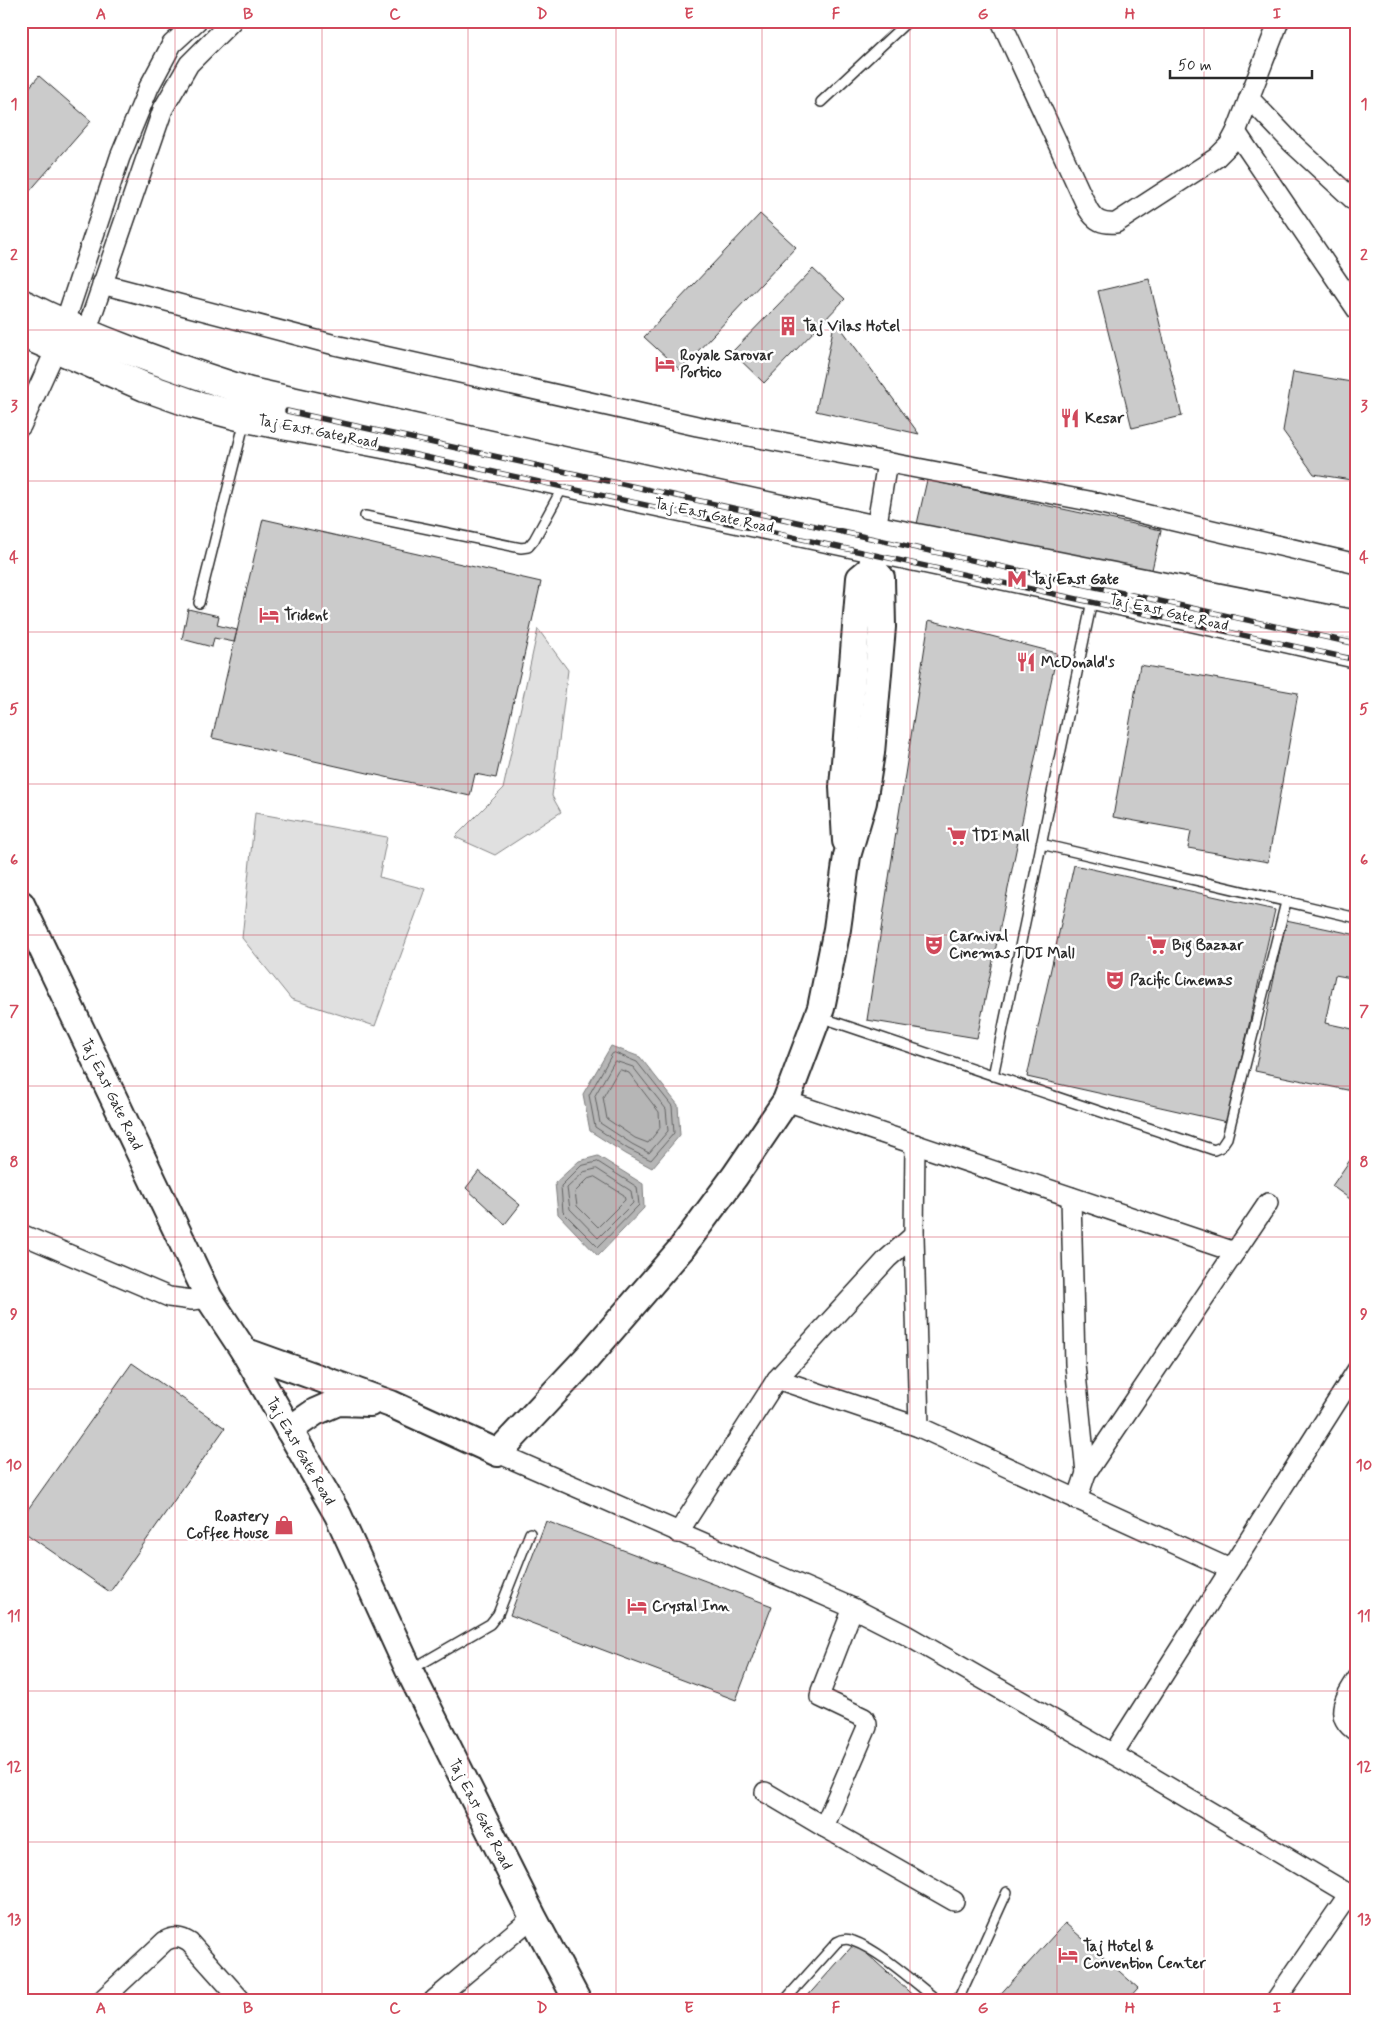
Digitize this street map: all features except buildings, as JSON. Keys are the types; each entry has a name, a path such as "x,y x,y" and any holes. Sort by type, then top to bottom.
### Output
{"main road":[{"path":"21,302 71,341"},
{"path":"21,333 71,341 183,371 250,392 874,549 1357,625"},
{"name":"Taj East Gate Road","path":"71,341 145,387 192,404 246,418 394,446 1093,595 1357,654"},
{"path":"244,1352 391,1404 498,1454 588,1358 681,1249 735,1176 786,1101 818,1016 837,929 847,856 863,802 871,753 882,627 881,578 874,549"},
{"name":"Taj East Gate Road","path":"21,904 209,1298 244,1352 338,1515 409,1670 533,1917 577,2000"},
{"path":"289,1430 315,1412 338,1402 391,1404"}],"street":[{"path":"71,341 120,157 149,87 172,44 196,21"},
{"path":"21,426 102,284 163,109 189,64 232,21"},
{"path":"1001,21 1094,219 1105,224 1116,223 1216,158 1229,145 1250,98 1279,21"},
{"path":"1250,98 1292,143 1357,203"},
{"path":"1236,132 1357,310"},
{"path":"102,284 335,345 696,426 1089,501 1357,564"},
{"path":"874,549 887,462"},
{"path":"786,1101 1235,1252"},
{"path":"915,1144 914,1234 918,1427"},
{"path":"1072,1197 1075,1364 1086,1474"},
{"path":"1077,1500 1086,1474 1268,1202"},
{"path":"21,1234 169,1297 192,1300 209,1298"},
{"path":"678,1533 777,1379 887,1259 914,1234"},
{"path":"1113,1754 1357,1370"},
{"path":"777,1379 918,1427 1230,1570"},
{"path":"498,1454 854,1608 906,1635 1113,1754 1353,1897 1276,2000"},
{"path":"824,1827 867,1724 864,1718 820,1697 854,1608"},
{"path":"1357,1679 1342,1706 1343,1718 1348,1727 1357,1732"},
{"path":"765,1792 954,1901"},
{"path":"434,2000 533,1917"},
{"path":"102,2000 165,1941 174,1937 182,1938 190,1943 241,2000"}],"lane":[{"path":"821,102 908,21"},
{"path":"199,603 246,418"},
{"path":"365,516 521,548 528,547 534,540 566,483"},
{"path":"993,1076 1093,595"},
{"path":"1041,844 1357,918"},
{"path":"818,1016 1214,1150 1221,1147 1227,1138 1286,902"},
{"path":"409,1670 490,1624 498,1614 530,1533"},
{"path":"958,2000 1007,1892"},
{"path":"785,2000 837,1942 842,1939 853,1941 887,1961 937,2000"}],"shaded area":[{"path":"538,629 568,670 552,796 561,812 495,855 455,837 503,789"},
{"path":"255,813 387,837 379,877 425,889 375,1026 291,999 242,938"}],"water":[{"path":"611,1046 640,1057 678,1105 680,1135 652,1168 590,1131 583,1094"},
{"path":"598,1156 643,1184 644,1208 598,1256 558,1214 555,1183 579,1161"}],"railway":[{"path":"287,411 1357,644"},
{"path":"283,426 1357,660"}],"place":[{"name":"Taj Vilas Hotel","path":"788,326"},
{"name":"Royale Sarovar Portico","path":"665,364"},
{"name":"Kesar","path":"1070,418"},
{"name":"Taj East Gate","path":"1017,579"},
{"name":"Trident","path":"269,615"},
{"name":"McDonald's","path":"1026,662"},
{"name":"TDI Mall","path":"957,836"},
{"name":"Carnival Cinemas TDI Mall","path":"934,945"},
{"name":"Big Bazaar","path":"1157,945"},
{"name":"Pacific Cinemas","path":"1115,980"},
{"name":"Roastery Coffee House","path":"284,1525"},
{"name":"Crystal Inn","path":"637,1606"},
{"name":"Taj Hotel & Convention Center","path":"1068,1955"}]}
